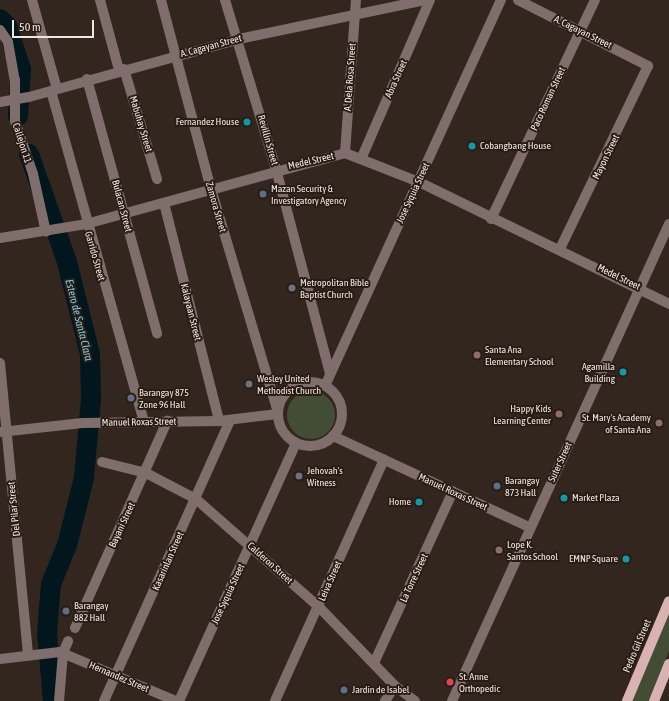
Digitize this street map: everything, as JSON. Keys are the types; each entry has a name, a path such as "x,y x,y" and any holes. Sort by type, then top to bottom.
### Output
{"main road":[{"name":"Pedro Gil Street","path":"627,701 669,601"},
{"path":"654,701 669,664"}],"street":[{"name":"Garrido Street","path":"32,0 86,224 144,421"},
{"name":"Mabuhay Street","path":"100,0 121,70 157,179"},
{"name":"Zamora Street","path":"161,0 174,56 211,188 278,413"},
{"name":"Revillin Street","path":"224,0 239,39 276,169 330,374"},
{"name":"A. Dela Rosa Street","path":"345,153 356,0"},
{"name":"A. Cagayan Street","path":"0,102 29,97 87,79 239,39 355,13 425,0"},
{"name":"Abra Street","path":"362,158 430,0"},
{"name":"Jose Syquia Street","path":"325,386 501,0"},
{"name":"A. Cagayan Street","path":"518,0 648,64"},
{"name":"Paco Roman Street","path":"491,219 595,0"},
{"name":"Callejon 11","path":"0,30 8,42 15,100 15,121 33,174 47,232"},
{"name":"Mayon Street","path":"560,249 648,64"},
{"name":"Bulacan Street","path":"87,79 157,334"},
{"name":"Medel Street","path":"0,238 47,232 86,224 164,203 276,169 345,153 362,158 418,182 491,219 560,249 641,288 669,304"},
{"name":"Kalayaan Street","path":"164,203 225,421"},
{"name":"Suter Street","path":"452,701 529,527 641,288 669,224"},
{"name":"Del Pilar Street","path":"0,363 2,432 28,656"},
{"path":"309,382 325,386 336,396 341,409 341,419 333,436 314,446 296,443 283,432 278,413 282,398 293,387 309,382"},
{"name":"Manuel Roxas Street","path":"2,432 83,423 225,421 278,413"},
{"name":"Bayani Street","path":"75,628 146,473 167,421"},
{"name":"Kasarinlan Street","path":"104,701 196,500 225,421"},
{"name":"Manuel Roxas Street","path":"333,436 529,527"},
{"name":"Jose Syquia Street","path":"179,701 251,546 296,443"},
{"name":"Leiva Street","path":"276,701 384,460"},
{"name":"Calderon Street","path":"102,462 146,473 196,500 251,546 319,607 396,686 415,701"},
{"name":"La Torre Street","path":"374,663 453,491"},
{"path":"59,701 61,653 68,641"},
{"path":"0,659 61,653"},
{"name":"Hernandez Street","path":"61,653 176,701"},
{"path":"385,701 396,686"}],"green space":[{"path":"306,391 316,391 325,395 331,401 334,406 334,424 325,435 316,439 306,439 297,435 291,429 287,420 287,410 291,401 297,395"},
{"path":"669,610 669,651 649,701 632,701"}],"waterway":[{"name":"Estero de Santa Clara","path":"0,19 7,26 21,69 18,116"},
{"name":"Estero de Santa Clara","path":"29,154 67,262 90,354 91,399 84,478 67,545 51,584 47,633 53,701"}],"place":[{"name":"Fernandez House","path":"247,122"},
{"name":"Cobangbang House","path":"472,146"},
{"name":"Mazan Security & Investigatory Agency","path":"263,194"},
{"name":"Metropolitan Bible Baptist Church","path":"292,288"},
{"name":"Santa Ana Elementary School","path":"477,355"},
{"name":"Agamilla Building","path":"623,372"},
{"name":"Wesley United Methodist Church","path":"249,384"},
{"name":"Barangay 875 Zone 96 Hall","path":"131,398"},
{"name":"Happy Kids Learning Center","path":"559,414"},
{"name":"St. Mary's Academy of Santa Ana","path":"659,423"},
{"name":"Jehovah's Witness","path":"299,476"},
{"name":"Barangay 873 Hall","path":"497,486"},
{"name":"Market Plaza","path":"564,498"},
{"name":"Home","path":"419,502"},
{"name":"Lope K. Santos School","path":"499,550"},
{"name":"EMNP Square","path":"626,559"},
{"name":"Barangay 882 Hall","path":"66,611"},
{"name":"St. Anne Orthopedic","path":"450,682"},
{"name":"Jardin de Isabel","path":"344,690"}]}
